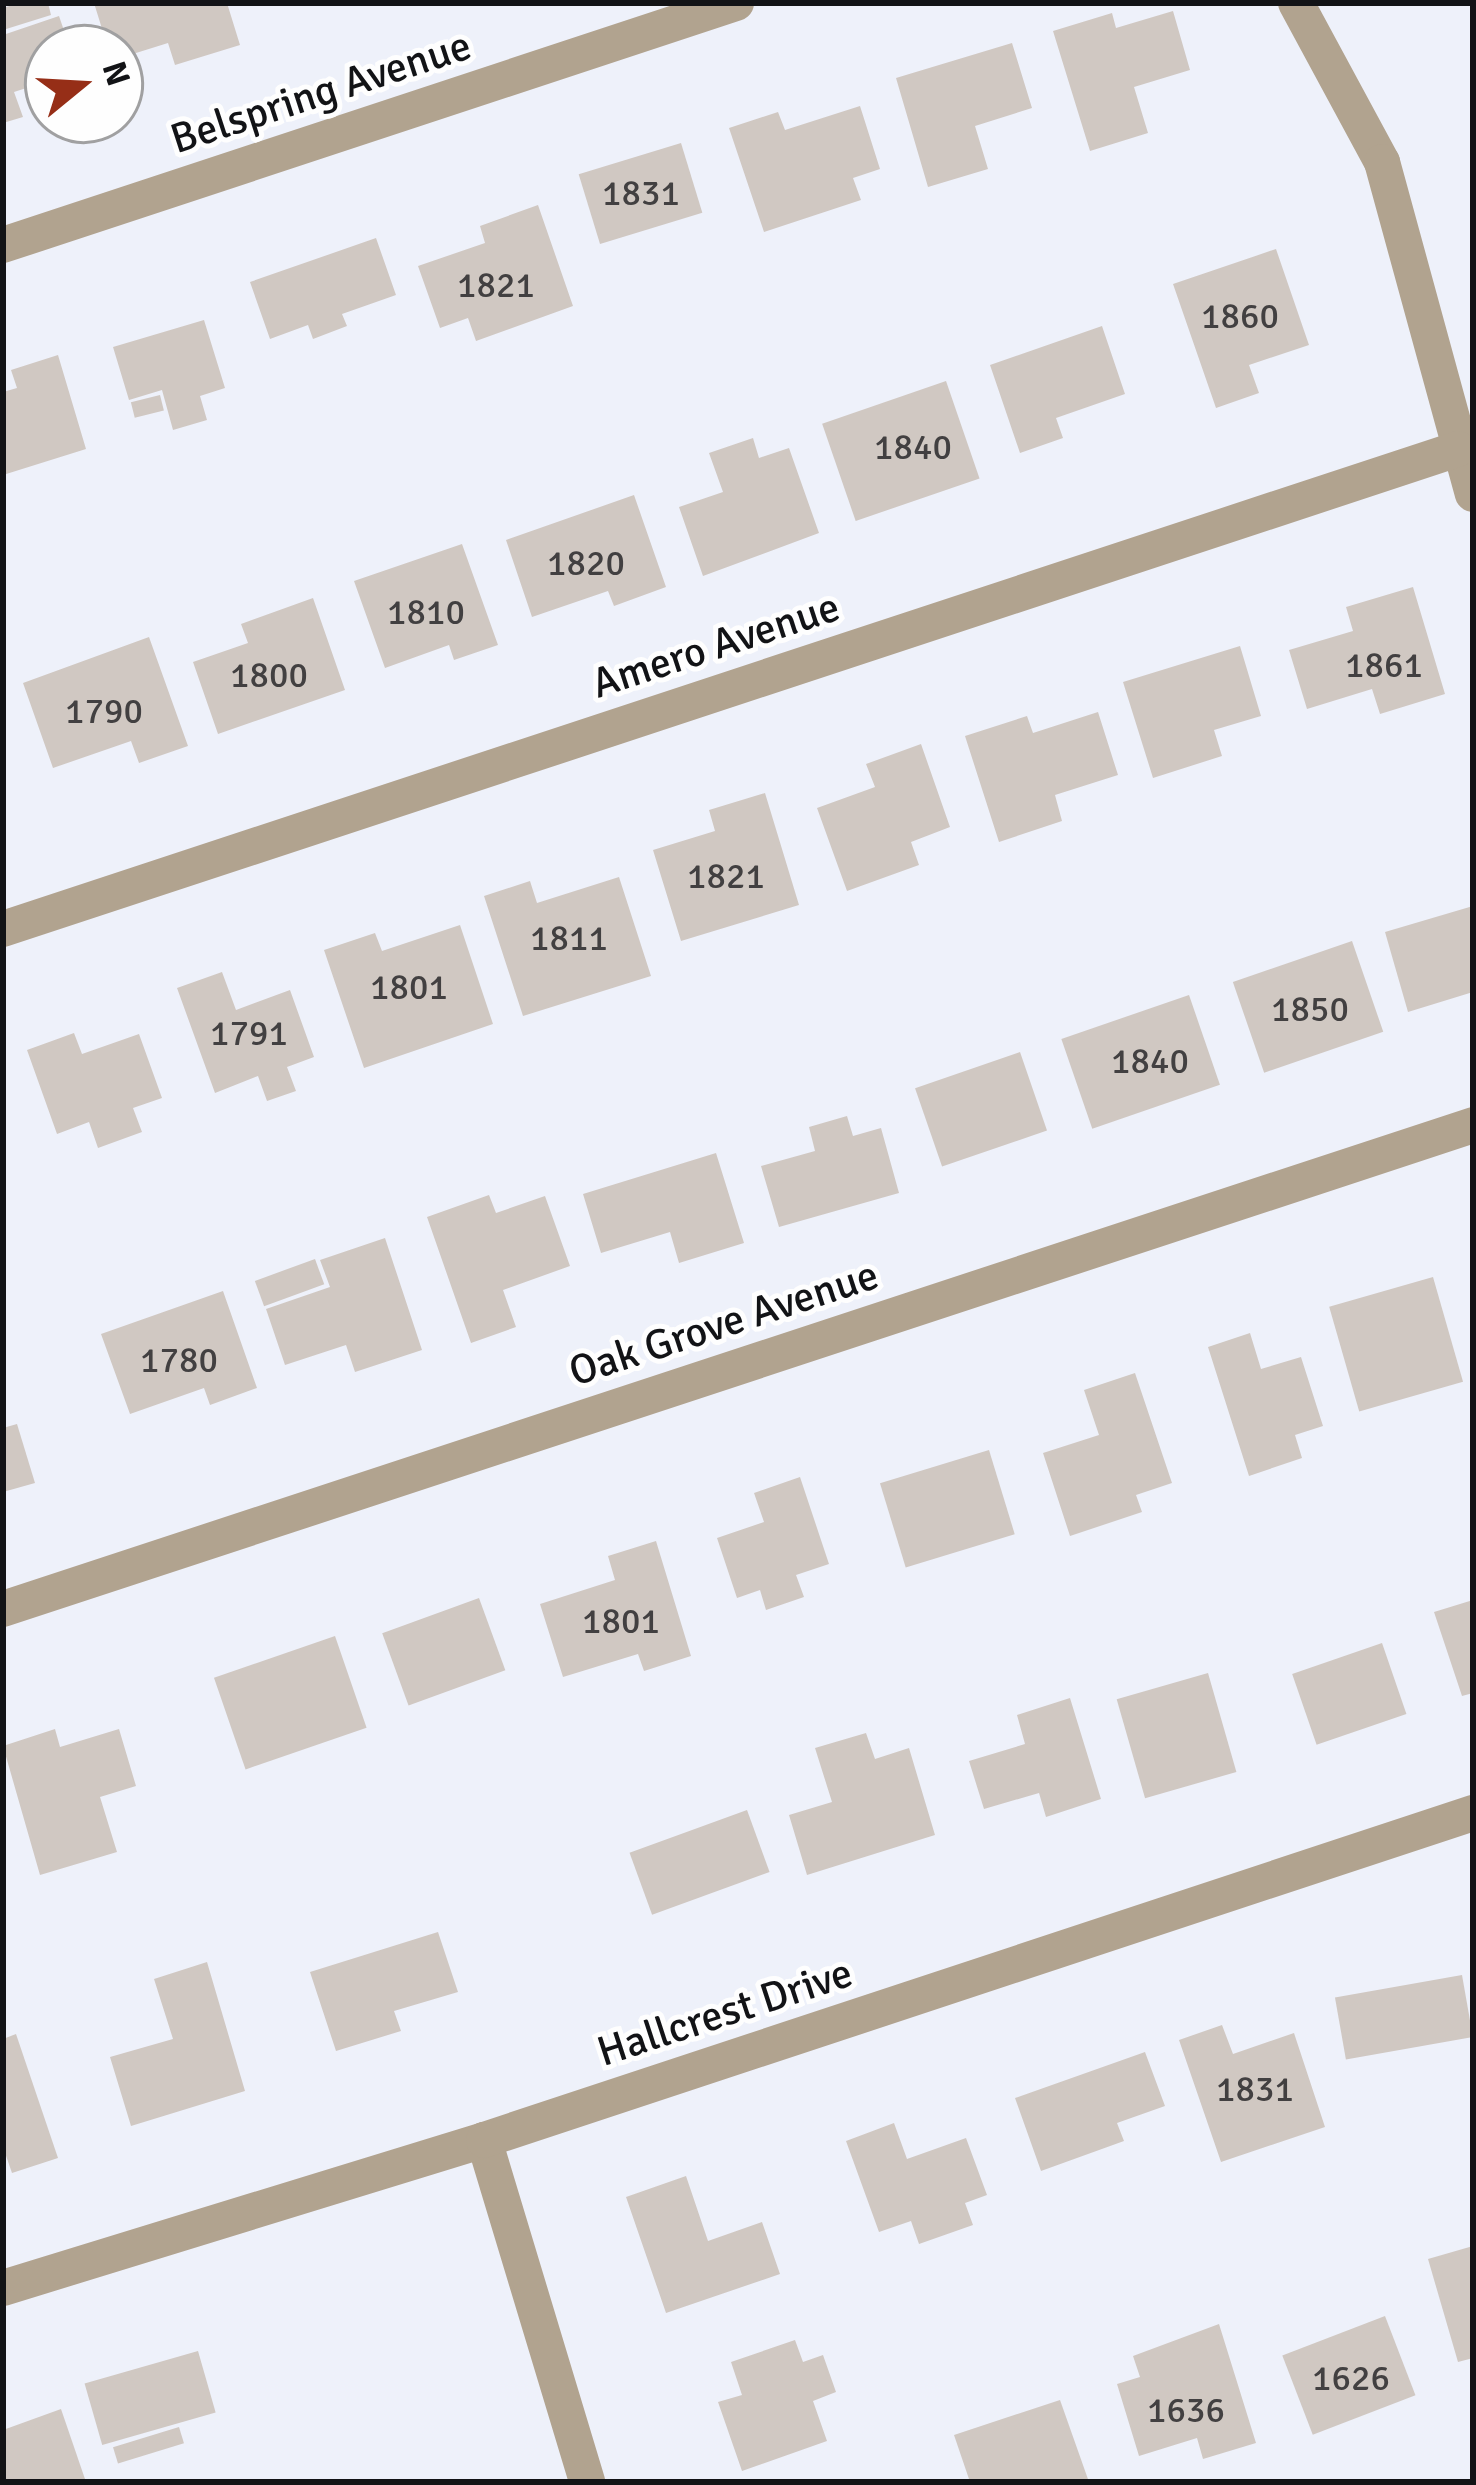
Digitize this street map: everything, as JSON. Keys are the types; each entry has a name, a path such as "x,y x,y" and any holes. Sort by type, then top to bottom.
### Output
{"street":[{"name":"Belspring Avenue","path":"3,245 736,3"},
{"path":"1296,3 1382,162 1473,494"},
{"name":"Amero Avenue","path":"3,929 1458,449"},
{"name":"Oak Grove Avenue","path":"3,1609 1473,1125"},
{"name":"Hallcrest Drive","path":"3,2288 484,2140 1473,1814"},
{"path":"484,2140 587,2482"}],"building":[{"path":"48,3 51,15 3,30 3,8"},
{"path":"94,3 227,3 240,45 175,65 168,43 144,50 144,24 101,24"},
{"path":"1173,11 1190,70 1134,87 1148,133 1090,151 1053,31 1112,13 1116,28"},
{"path":"59,16 62,24 35,24"},
{"path":"24,28 24,89 14,92 23,117 3,123 3,35"},
{"path":"1012,43 1032,108 975,126 988,169 928,187 896,78"},
{"path":"860,106 880,169 853,178 861,200 764,232 729,128 778,112 785,130"},
{"path":"681,143 702,213 600,244 579,174"},
{"path":"538,205 573,306 476,341 468,318 440,328 418,266 485,243 480,226"},
{"path":"376,238 396,295 342,314 347,326 313,339 308,325 270,339 250,282"},
{"path":"1276,249 1309,345 1249,365 1259,393 1216,408 1173,284"},
{"path":"204,320 225,388 200,396 207,420 173,430 162,390 129,400 113,347"},
{"path":"1102,326 1125,394 1056,418 1063,438 1020,453 990,365"},
{"path":"58,355 86,449 3,475 3,392 17,388 11,370"},
{"path":"946,381 980,478 856,521 822,424"},
{"path":"160,395 164,411 135,418 131,402"},
{"path":"753,438 759,458 789,448 819,533 703,576 679,507 723,492 709,453"},
{"path":"634,495 666,587 614,606 608,591 532,617 506,540"},
{"path":"462,544 498,645 454,660 449,645 385,668 354,581"},
{"path":"1413,587 1445,694 1380,714 1372,689 1307,709 1289,650 1353,631 1346,607"},
{"path":"313,598 345,690 218,734 193,662 248,643 241,624"},
{"path":"149,637 188,746 139,763 131,741 53,768 23,683"},
{"path":"1240,646 1261,716 1214,730 1222,756 1153,778 1123,682"},
{"path":"1098,712 1118,775 1055,795 1062,821 999,842 965,736 1027,716 1033,733"},
{"path":"921,744 950,827 911,842 919,865 847,891 817,808 875,787 866,764"},
{"path":"765,793 799,905 681,941 653,850 715,831 709,810"},
{"path":"619,877 651,976 523,1016 484,896 530,881 537,903"},
{"path":"1473,906 1473,992 1408,1012 1385,932"},
{"path":"460,925 493,1024 364,1068 324,950 375,933 382,951"},
{"path":"1352,941 1383,1032 1264,1073 1233,982"},
{"path":"222,972 236,1010 290,990 314,1057 287,1067 296,1091 267,1101 258,1076 215,1093 177,988"},
{"path":"1189,995 1220,1085 1092,1129 1061,1039"},
{"path":"74,1033 82,1054 139,1034 162,1098 133,1108 142,1132 98,1148 89,1122 57,1134 27,1050"},
{"path":"1020,1052 1047,1130 942,1167 915,1088"},
{"path":"847,1116 853,1136 881,1128 899,1193 779,1227 761,1166 815,1151 809,1127"},
{"path":"716,1153 744,1243 679,1263 670,1232 601,1253 583,1194"},
{"path":"489,1195 496,1213 545,1196 570,1266 503,1290 516,1327 471,1343 427,1217"},
{"path":"385,1238 422,1350 355,1372 346,1345 285,1365 266,1309 330,1287 320,1260"},
{"path":"315,1259 324,1284 264,1306 255,1281"},
{"path":"1433,1277 1463,1382 1359,1412 1329,1307"},
{"path":"223,1291 257,1388 210,1405 204,1388 130,1414 101,1334"},
{"path":"1250,1333 1261,1369 1301,1357 1323,1426 1295,1435 1302,1458 1249,1476 1208,1347"},
{"path":"1135,1373 1172,1483 1136,1495 1142,1512 1070,1536 1043,1453 1099,1435 1084,1390"},
{"path":"17,1424 35,1483 3,1492 3,1428"},
{"path":"989,1450 1015,1534 906,1567 880,1483"},
{"path":"800,1477 829,1564 796,1575 804,1597 766,1610 760,1590 737,1598 717,1538 764,1522 754,1493"},
{"path":"656,1541 691,1656 644,1671 638,1654 563,1677 540,1604 615,1580 608,1556"},
{"path":"479,1598 505,1670 409,1706 382,1633"},
{"path":"1473,1600 1473,1693 1462,1696 1434,1612"},
{"path":"335,1636 367,1728 246,1769 214,1678"},
{"path":"1382,1643 1406,1714 1317,1745 1292,1674"},
{"path":"1208,1673 1236,1772 1145,1798 1117,1699"},
{"path":"1070,1698 1101,1799 1046,1817 1039,1793 984,1809 969,1761 1025,1744 1017,1715"},
{"path":"55,1729 60,1747 119,1729 136,1786 100,1797 117,1852 40,1875 3,1746"},
{"path":"866,1733 875,1759 909,1748 935,1835 807,1875 789,1815 832,1802 815,1748"},
{"path":"747,1810 770,1872 652,1915 630,1853"},
{"path":"438,1932 458,1992 394,2011 401,2031 336,2051 310,1972"},
{"path":"207,1962 245,2091 131,2126 110,2057 173,2039 154,1979"},
{"path":"1462,1975 1473,2037 1346,2059 1335,1997"},
{"path":"1222,2025 1233,2054 1294,2033 1325,2127 1221,2162 1179,2040"},
{"path":"16,2034 58,2158 12,2173 3,2147 3,2039"},
{"path":"1145,2052 1165,2106 1117,2123 1124,2141 1041,2171 1015,2098"},
{"path":"894,2123 907,2159 966,2138 987,2195 965,2203 973,2225 919,2244 911,2221 879,2232 846,2141"},
{"path":"686,2176 708,2241 762,2222 780,2274 666,2313 626,2197"},
{"path":"1473,2246 1473,2358 1458,2362 1428,2259"},
{"path":"1385,2316 1415,2395 1313,2435 1282,2355"},
{"path":"1219,2324 1256,2443 1203,2459 1197,2438 1139,2456 1117,2384 1140,2377 1133,2356"},
{"path":"795,2340 803,2362 823,2355 836,2392 813,2401 827,2441 742,2471 718,2402 742,2395 731,2362"},
{"path":"198,2351 216,2413 102,2445 85,2384"},
{"path":"1060,2400 1089,2482 970,2482 954,2435"},
{"path":"61,2409 86,2482 3,2482 3,2430"},
{"path":"179,2427 184,2443 118,2463 113,2447"}]}
